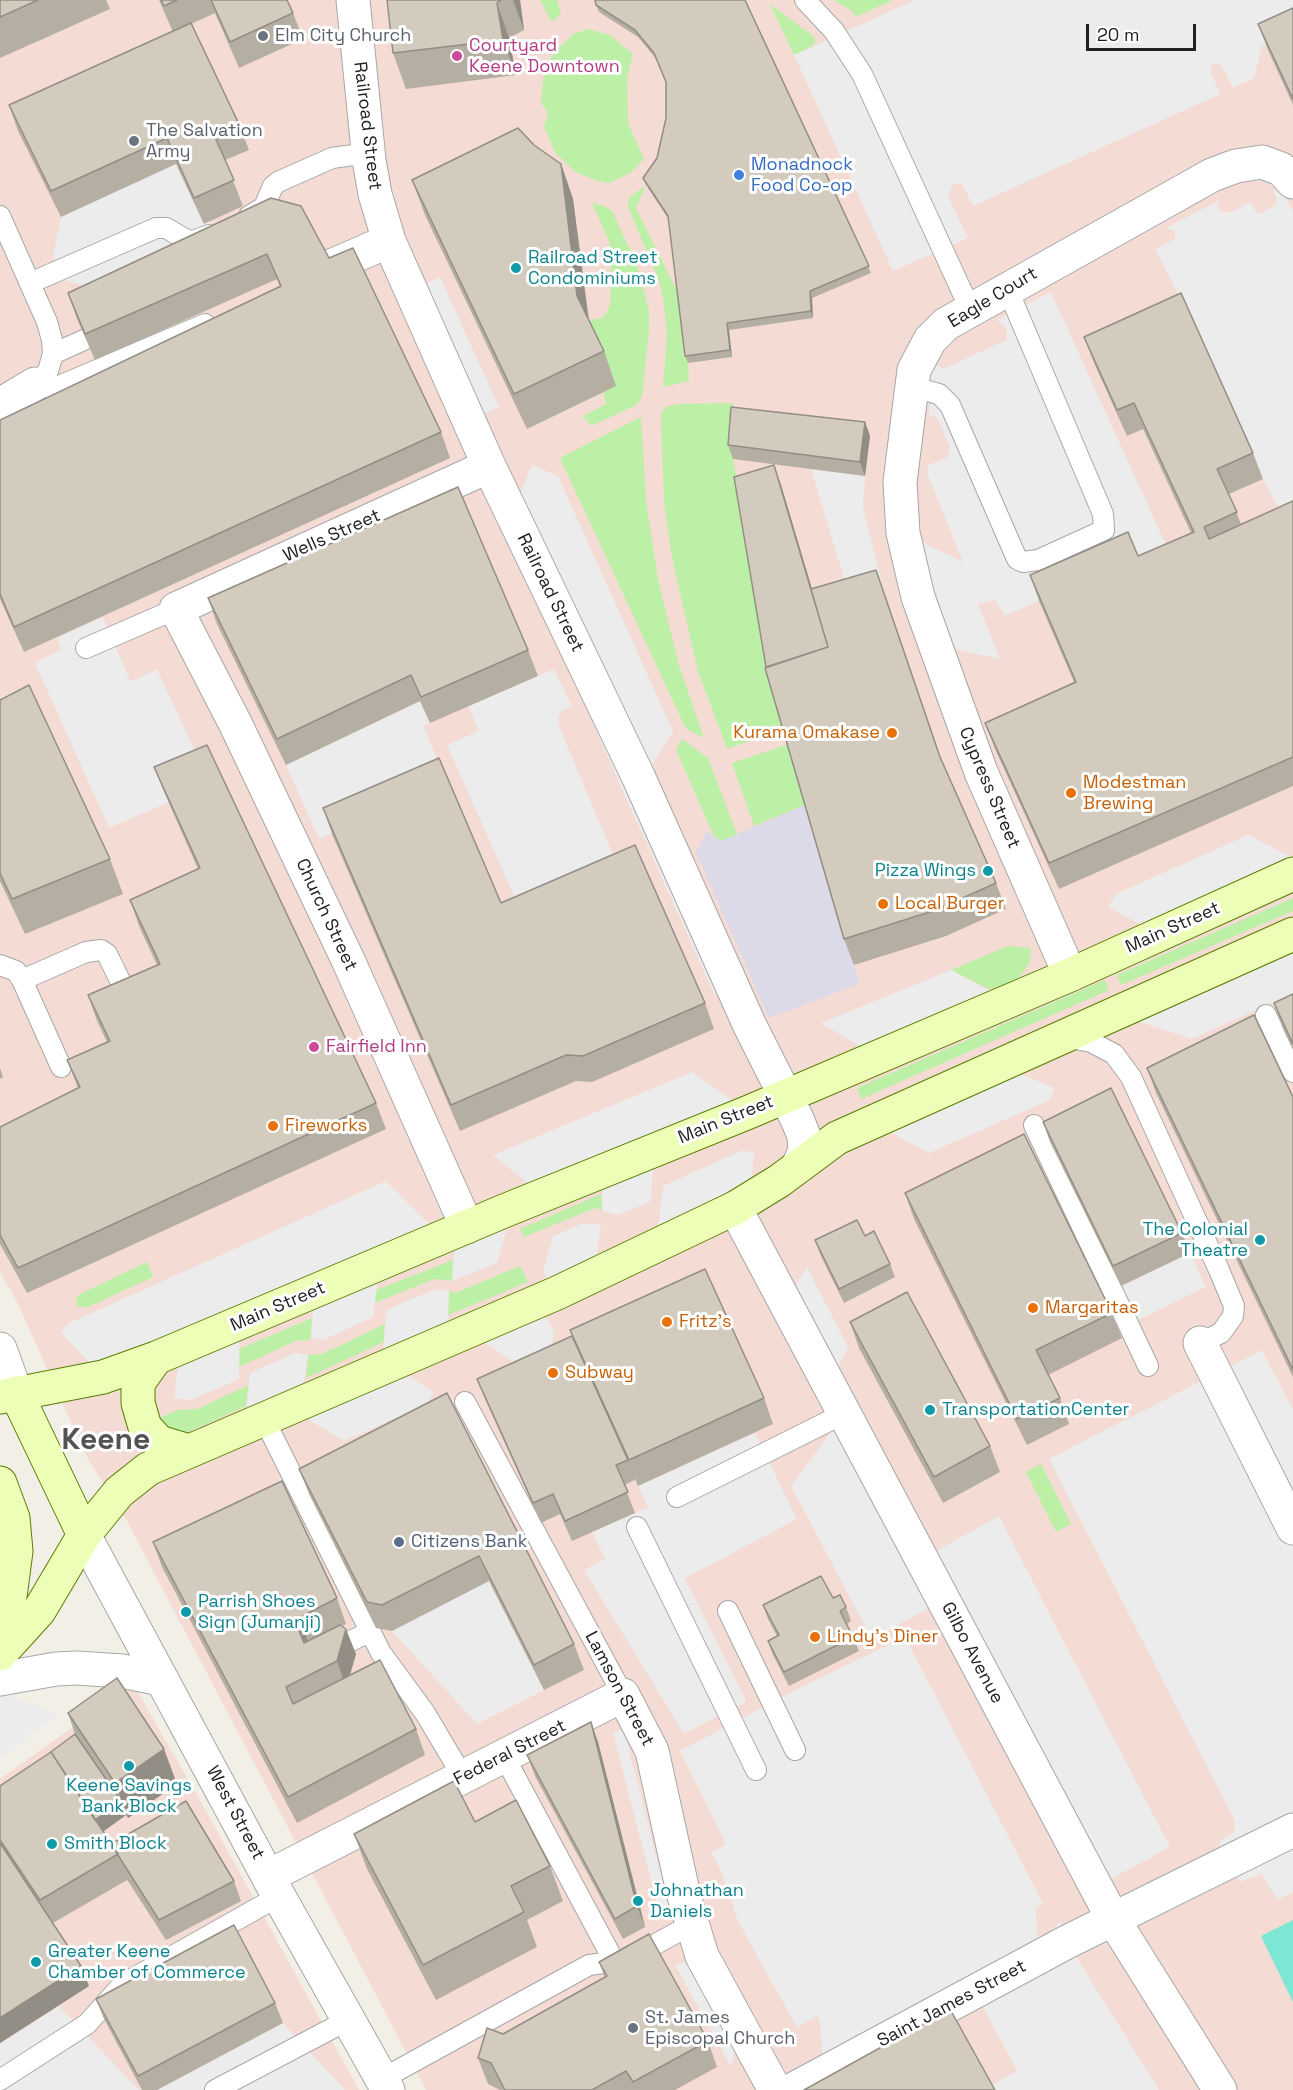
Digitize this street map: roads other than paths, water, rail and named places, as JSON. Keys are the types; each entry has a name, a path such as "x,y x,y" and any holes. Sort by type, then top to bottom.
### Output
{"main road":[{"name":"Main Street","path":"8,1395 103,1377 156,1358 784,1097 1070,975 1293,874"},
{"path":"1,1661 39,1611 84,1535 118,1492 148,1469 537,1302 735,1208 837,1138 1293,934"},
{"path":"156,1358 138,1383 138,1403 145,1427 159,1442 189,1451"},
{"path":"8,1395 84,1535"},
{"path":"0,1483 13,1518 16,1551 1,1661"}],"street":[{"name":"Railroad Street","path":"353,0 368,153 375,194 388,241 489,466 638,776 784,1097 804,1136 805,1150 798,1166"},
{"name":"Eagle Court","path":"918,597 903,533 900,482 914,370 930,340 946,324 970,309 1212,175 1236,166 1262,162 1281,169 1293,182"},
{"path":"329,267 388,241"},
{"path":"0,405 35,384"},
{"name":"Wells Street","path":"176,609 489,466"},
{"name":"Cypress Street","path":"918,597 981,772 1070,975"},
{"name":"Church Street","path":"176,609 235,723 348,960 467,1227"},
{"name":"Gilbo Avenue","path":"735,1208 1113,1919 1220,2090"},
{"path":"1200,1343 1293,1527"},
{"path":"0,1349 8,1395"},
{"name":"West Street","path":"84,1535 274,1886 385,2084"},
{"path":"1,1661 122,1671 161,1679"},
{"name":"Federal Street","path":"274,1886 463,1777 623,1695"},
{"name":"Lamson Street","path":"623,1695 652,1750 692,1924 702,1956 775,2090"},
{"name":"Saint James Street","path":"792,2090 1113,1919 1293,1830"}],"lane":[{"path":"805,0 834,31 862,74 970,309"},
{"path":"30,283 156,228 166,228 190,242 259,212 273,186 278,182 332,158 368,153"},
{"path":"0,216 47,322 53,354 48,371 35,384 48,388 59,386 227,314"},
{"path":"912,387 939,394 950,405 1017,559 1023,562 1038,561 1104,530 1103,514 1007,288"},
{"path":"53,354 122,323"},
{"path":"86,648 176,609"},
{"path":"22,980 86,952 101,950 107,954 128,997"},
{"path":"0,965 16,971 22,980 61,1067"},
{"path":"1266,1015 1293,1072"},
{"path":"1064,1037 1091,1042 1114,1054 1131,1077 1219,1270 1230,1296 1233,1316 1221,1332 1200,1343"},
{"path":"1034,1125 1148,1366"},
{"name":"Lamson Street","path":"465,1402 623,1695"},
{"path":"677,1497 845,1413"},
{"path":"264,1419 369,1632 438,1733 463,1777"},
{"path":"637,1527 756,1770"},
{"path":"728,1611 795,1750"},
{"path":"324,1654 369,1632"},
{"path":"375,1686 397,1676"},
{"path":"504,1756 615,1962"},
{"path":"0,2080 87,2024 123,1984 274,1886"},
{"path":"385,2084 589,1965 615,1962 639,1954 692,1924"},
{"path":"215,2090 348,2020"}],"place":[{"name":"Elm City Church","path":"263,36"},
{"name":"Courtyard Keene Downtown","path":"457,56"},
{"name":"The Salvation Army","path":"134,141"},
{"name":"Monadnock Food Co-op","path":"739,175"},
{"name":"Railroad Street Condominiums","path":"516,268"},
{"name":"Kurama Omakase","path":"892,733"},
{"name":"Modestman Brewing","path":"1071,793"},
{"name":"Pizza Wings","path":"988,871"},
{"name":"Local Burger","path":"883,904"},
{"name":"Fairfield Inn","path":"314,1047"},
{"name":"Fireworks","path":"273,1126"},
{"name":"The Colonial Theatre","path":"1260,1240"},
{"name":"Margaritas","path":"1033,1308"},
{"name":"Fritz's","path":"667,1322"},
{"name":"Subway","path":"553,1373"},
{"name":"TransportationCenter","path":"930,1410"},
{"name":"Citizens Bank","path":"399,1542"},
{"name":"Parrish Shoes Sign (Jumanji)","path":"186,1612"},
{"name":"Lindy's Diner","path":"815,1637"},
{"name":"Keene Savings Bank Block","path":"129,1766"},
{"name":"Smith Block","path":"52,1844"},
{"name":"Johnathan Daniels","path":"638,1901"},
{"name":"Greater Keene Chamber of Commerce","path":"36,1962"},
{"name":"St. James Episcopal Church","path":"633,2028"}],"district":[{"name":"Keene","path":"106,1441"}]}
